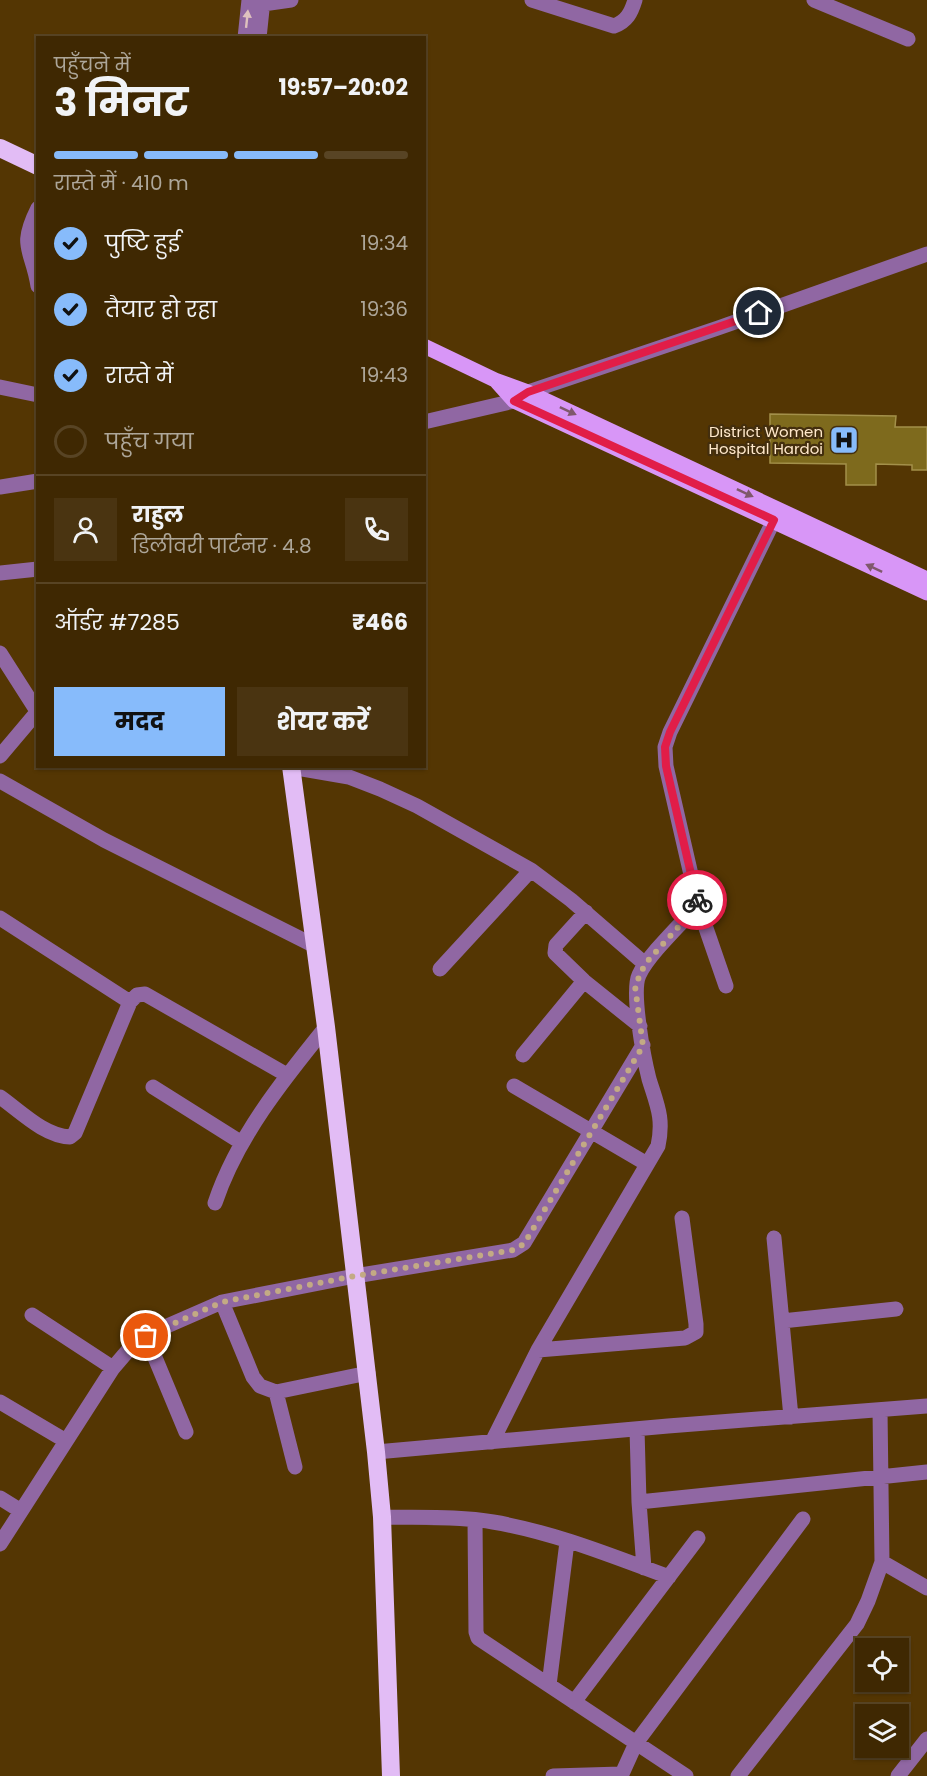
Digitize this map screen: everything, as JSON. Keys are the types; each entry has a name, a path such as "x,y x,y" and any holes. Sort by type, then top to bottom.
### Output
{"highway":[{"path":"0,148 36,165"},
{"path":"291,768 326,1027 376,1452 382,1517 391,1776"}],"main road":[{"path":"426,347 495,380 528,392 927,579"},
{"path":"495,380 514,401 927,593"}],"street":[{"path":"258,1 291,0"},
{"path":"532,0 614,26 624,22 635,0"},
{"path":"813,0 908,39"},
{"path":"246,36 258,1"},
{"path":"258,1 259,36"},
{"path":"36,212 30,223 27,247 36,279"},
{"path":"426,422 514,401 528,392 927,254"},
{"path":"0,387 36,395"},
{"path":"0,487 36,482"},
{"path":"726,986 698,905 666,766 665,747 670,732 774,520"},
{"path":"0,573 36,569"},
{"path":"0,653 36,709"},
{"path":"0,756 36,712"},
{"path":"297,768 349,777 380,789 417,806 531,870 586,912 645,964"},
{"path":"0,781 104,840 315,946"},
{"path":"440,969 531,870"},
{"path":"492,1442 538,1350 658,1146 662,1130 661,1119 645,1063 635,986 645,964 698,905"},
{"path":"586,912 556,945 555,952 584,981 640,1026"},
{"path":"0,918 130,1002"},
{"path":"523,1055 584,981"},
{"path":"0,1097 55,1134 70,1137 75,1132 130,1002 137,995 145,994 287,1075"},
{"path":"215,1203 220,1186 242,1143 287,1075 326,1027"},
{"path":"0,1544 112,1368 131,1347 146,1336 222,1302 355,1276 513,1250 524,1244 643,1046"},
{"path":"514,1086 647,1164"},
{"path":"153,1087 242,1143"},
{"path":"538,1350 685,1338 696,1332 682,1218"},
{"path":"774,1238 791,1417"},
{"path":"222,1302 253,1377 260,1386 276,1392 368,1373"},
{"path":"782,1320 896,1309"},
{"path":"32,1315 112,1368"},
{"path":"146,1336 186,1432"},
{"path":"276,1392 295,1467"},
{"path":"0,1402 66,1441"},
{"path":"376,1452 927,1406"},
{"path":"738,1776 857,1624 868,1601 882,1562 880,1410"},
{"path":"637,1429 644,1568"},
{"path":"639,1502 927,1472"},
{"path":"0,1498 21,1511"},
{"path":"382,1517 475,1520 503,1524 567,1542 669,1577"},
{"path":"553,1776 621,1775 636,1743 803,1519"},
{"path":"475,1520 476,1632 478,1638 686,1776"},
{"path":"574,1702 698,1538"},
{"path":"549,1685 567,1542"},
{"path":"882,1562 927,1588"},
{"path":"898,1776 927,1739"}],"building":[{"path":"770,414 896,416 895,427 927,427 927,470 912,470 912,465 876,464 876,485 846,485 846,464 770,463"}],"way so far":[{"path":"146,1336 222,1302 355,1276 513,1250 524,1244 643,1046 635,986 638,975 645,964 698,905 697,900"}],"place":[{"name":"District Women Hospital Hardoi","path":"844,440"}],"route":[{"path":"697,900 666,766 665,747 670,732 774,520 514,401 528,392 759,313"}]}
